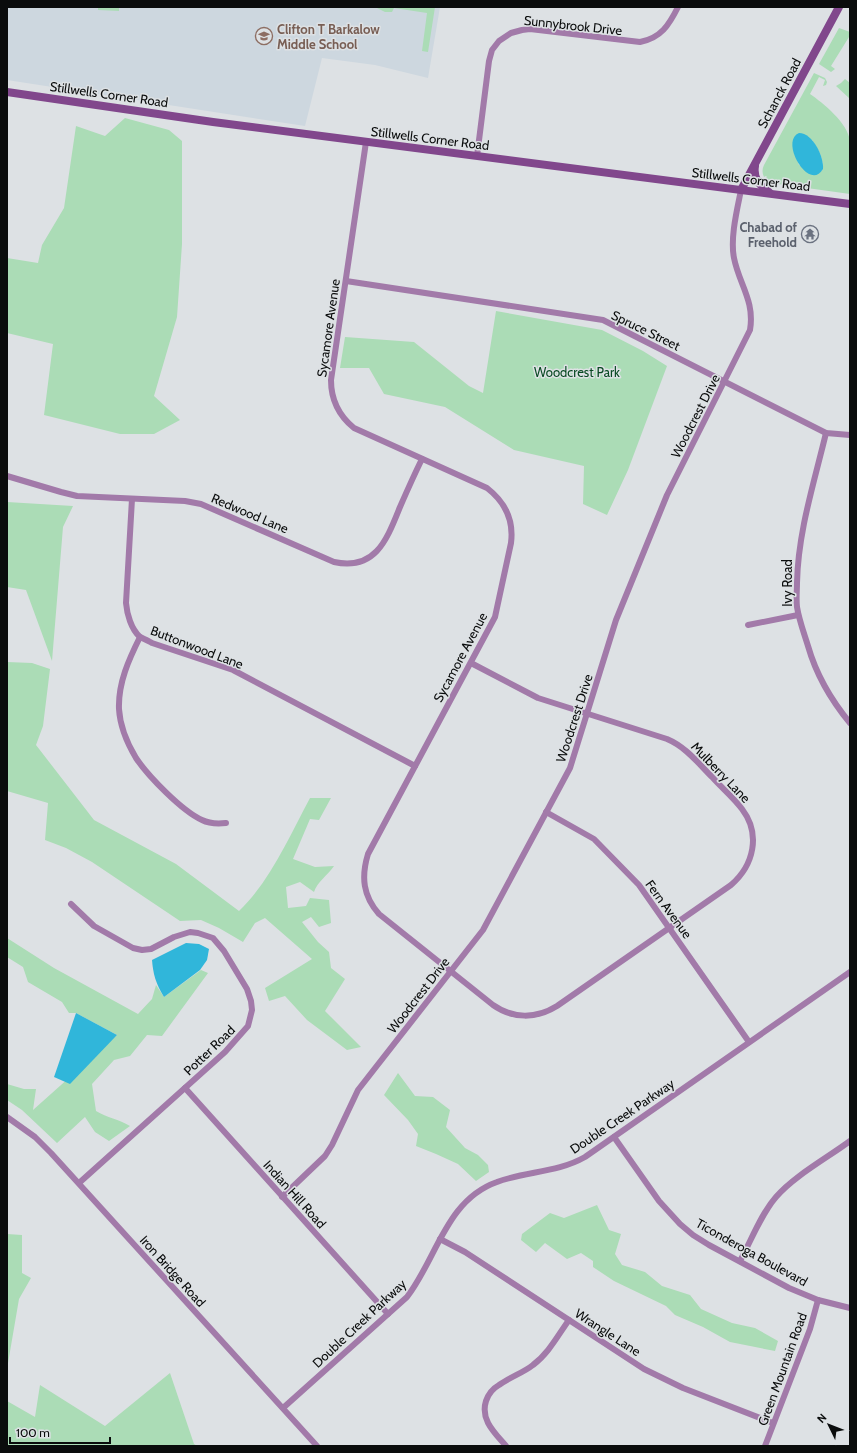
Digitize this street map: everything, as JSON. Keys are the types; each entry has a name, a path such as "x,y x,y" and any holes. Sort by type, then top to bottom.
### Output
{"street":[{"name":"Sunnybrook Drive","path":"477,156 489,61 496,45 505,36 515,31 530,30 640,42 652,39 662,33 669,24 678,7"},
{"name":"Schanck Road","path":"741,190 839,7"},
{"name":"Stillwells Corner Road","path":"7,92 213,122 850,204"},
{"name":"Sycamore Avenue","path":"366,142 331,380 334,402 342,417 354,428 487,488 495,494 504,505 511,524 511,544 496,613 471,663 414,766 368,854 364,865 364,885 369,901 379,914 498,1008 510,1014 528,1016"},
{"path":"755,163 755,177 760,185 769,193"},
{"name":"Woodcrest Drive","path":"282,1196 325,1156 332,1145 358,1090 483,930 570,768 616,620 667,495 747,338 751,323 749,302 735,264 733,250 741,190"},
{"name":"Spruce Street","path":"346,281 603,320 826,433 850,435"},
{"name":"Ivy Road","path":"826,433 801,536 797,560 797,605 798,615 812,659 822,682 850,723"},
{"name":"Redwood Lane","path":"7,476 77,496 185,501 201,504 334,562 354,563 369,558 384,544 422,459"},
{"name":"Buttonwood Lane","path":"132,499 126,603 127,613 132,625 140,637 152,643 233,670 414,766"},
{"path":"748,625 798,615"},
{"path":"140,637 127,666 120,689 120,716 128,743 142,767 181,806 202,821 213,824 226,823"},
{"name":"Mulberry Lane","path":"471,663 538,698 676,743 688,752 739,806 749,822 753,836 753,848 749,862 741,876 731,885 557,1006 542,1014 528,1016"},
{"name":"Fern Avenue","path":"546,812 588,835 599,843 639,885 749,1042"},
{"name":"Potter Road","path":"71,904 94,926 133,948 142,950 151,949 183,934 198,933 213,938 224,951 247,989 252,1010 248,1026 225,1052 79,1183"},
{"name":"Double Creek Parkway","path":"283,1408 407,1297 458,1210 472,1197 485,1188 508,1178 551,1170 569,1165 585,1157 850,972"},
{"name":"Indian Hill Road","path":"185,1088 388,1314"},
{"name":"Iron Bridge Road","path":"7,1117 40,1142 79,1183 317,1446"},
{"name":"Ticonderoga Boulevard","path":"614,1137 659,1201 674,1219 693,1235 789,1288 818,1300 850,1308"},
{"path":"740,1261 769,1207 779,1194 792,1182 850,1141"},
{"name":"Wrangle Lane","path":"440,1239 465,1252 644,1369 663,1379 773,1423"},
{"name":"Green Mountain Road","path":"765,1446 810,1329 818,1300"},
{"path":"506,1446 488,1423 485,1409 488,1397 499,1384 526,1370 539,1360 548,1351 569,1320"}],"shaded area":[{"path":"7,7 440,7 428,78 375,65 322,58 305,126 7,80"}],"green space":[{"path":"98,7 119,7 119,11 98,10"},
{"path":"375,7 435,7 428,52 422,51 427,13 394,8 392,12 385,12"},
{"path":"839,28 850,32 850,37 831,66 835,69 831,72 819,64"},
{"path":"814,73 825,78 827,82 826,85 823,86 825,80 819,77 810,94 834,114 845,127 848,134 851,154 850,194 771,183 765,179 767,177 766,176 763,176 764,165","holes":["812,140 822,159 822,171 799,165 793,147"]},
{"path":"845,79 850,83 850,98 836,86"},
{"path":"125,118 169,130 182,141 182,244 177,317 154,396 180,420 154,434 120,434 44,415 53,344 7,333 7,258 38,263 42,245 64,208 76,126 105,136"},
{"name":"Woodcrest Park","path":"496,311 602,330 643,351 667,366 628,470 607,515 583,504 584,466 514,450 445,407 384,394 369,368 340,368 345,337 414,342 469,386 483,393"},
{"path":"7,502 73,506 63,527 52,661 26,590 7,587"},
{"path":"7,662 32,663 50,669 43,726 36,745 94,820 176,864 239,911 261,886 279,858 310,798 331,798 319,820 310,819 293,859 315,867 334,866 315,888 314,892 300,882 286,887 288,908 306,906 310,898 329,900 331,923 319,927 311,917 302,922 318,942 329,952 331,968 345,979 325,1011 361,1047 347,1050 307,1020 285,996 269,1001 265,988 312,959 265,918 255,923 243,942 219,928 201,920 180,921 92,862 66,848 45,840 48,803 7,791"},
{"path":"7,938 54,968 138,1014 152,999 156,985 164,997 201,970 208,973 162,1036 147,1035 130,1056 114,1060 92,1084 96,1111 130,1126 109,1141 95,1132 85,1117 57,1143 22,1110 7,1100 7,1084 24,1089 36,1089 33,1110 117,1035 76,1013 69,1013 62,1002 28,982 23,967 7,957"},
{"path":"398,1073 415,1096 433,1097 450,1110 446,1127 465,1148 478,1155 488,1165 489,1172 476,1181 458,1164 416,1146 418,1134 408,1120 384,1095"},
{"path":"597,1205 609,1230 621,1234 615,1254 622,1265 645,1272 662,1286 690,1295 701,1309 732,1323 755,1328 778,1341 775,1351 730,1342 703,1327 675,1315 666,1306 614,1281 593,1267 593,1261 581,1253 567,1259 545,1243 536,1252 521,1240 522,1234 550,1213 564,1218"},
{"path":"7,1234 22,1235 22,1273 31,1278 19,1299 7,1369"},
{"path":"170,1373 194,1444 197,1446 7,1446 7,1401 35,1417 40,1385 105,1426"}],"water":[{"path":"799,133 809,137 820,152 823,169 817,175 811,175 804,170 798,163 794,154 792,145 794,138"},
{"path":"186,943 199,944 209,949 207,960 200,970 164,997 155,979 152,960"},
{"path":"76,1013 117,1035 70,1084 54,1077"}],"place":[{"name":"Clifton T Barkalow Middle School","path":"264,36"},
{"name":"Chabad of Freehold","path":"810,234"}]}
